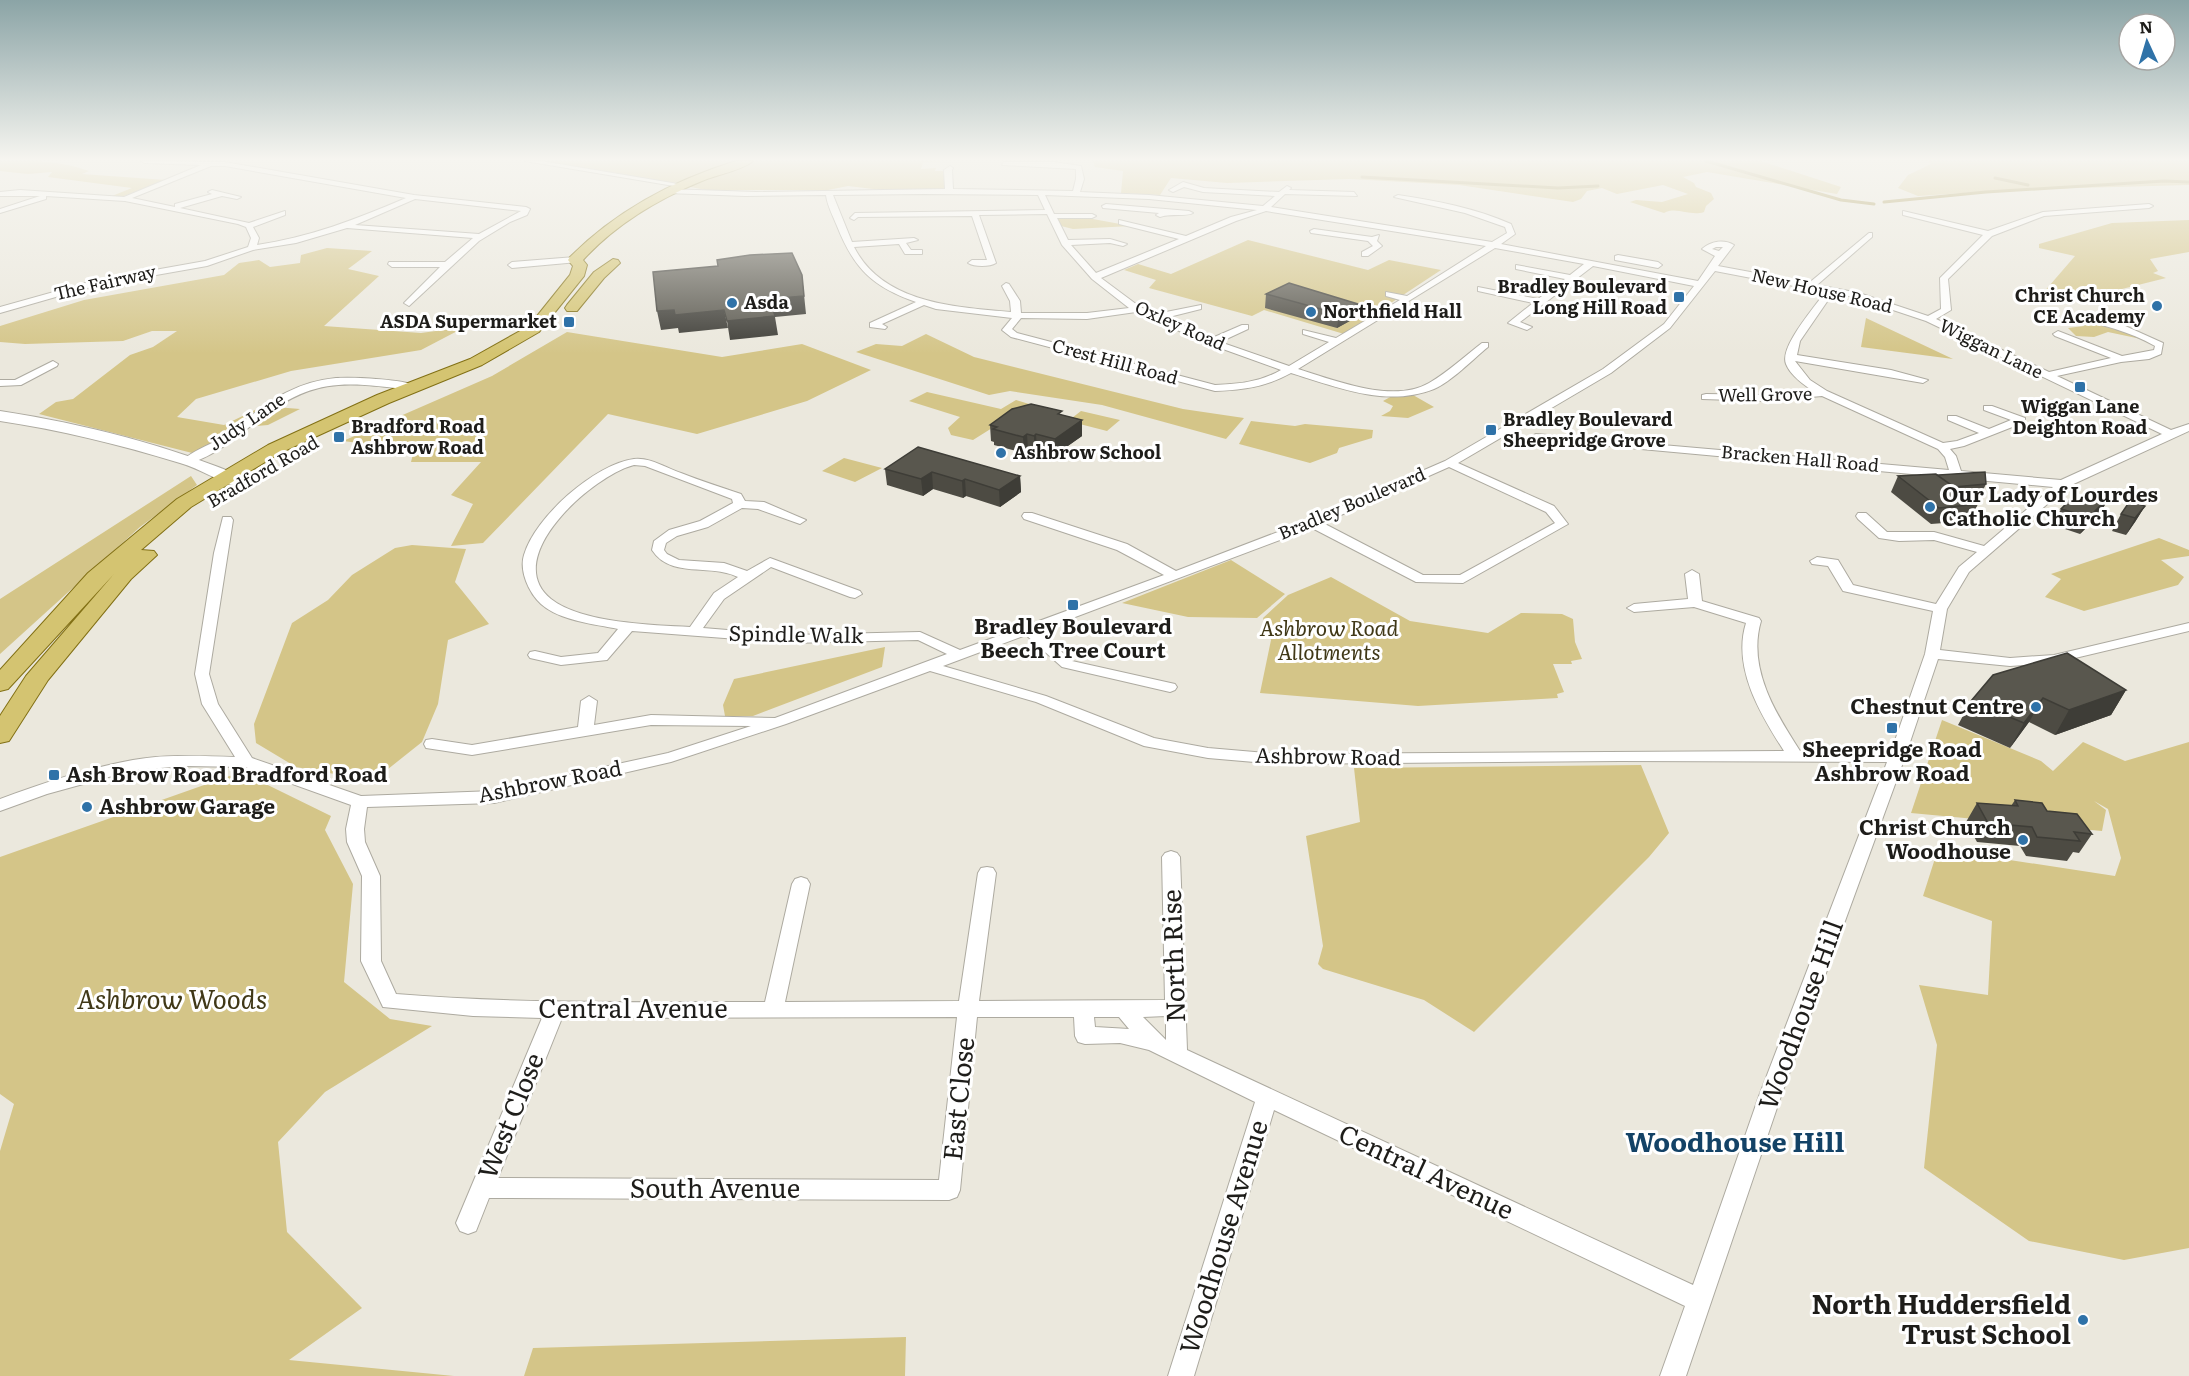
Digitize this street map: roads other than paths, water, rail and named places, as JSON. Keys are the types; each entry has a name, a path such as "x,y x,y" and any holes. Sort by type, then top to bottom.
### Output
{"main road":[{"name":"Bradford Road","path":"0,684 96,578 184,503 282,451 413,387 476,362 534,328 577,276 578,261 602,234 616,225"},
{"name":"Bradford Road","path":"282,451 488,369 550,332 599,275 612,252 616,236 632,225"},
{"path":"578,261 600,266 612,252"},
{"name":"Bradford Road","path":"0,735 38,676 124,575 233,479"}],"street":[{"path":"348,227 352,225"},
{"path":"409,303 479,236 497,225"},
{"path":"843,225 855,251 877,282 936,306 1017,317 1084,316 1114,314 1137,309"},
{"path":"972,263 992,263 979,225"},
{"name":"Oxley Road","path":"1056,225 1065,243 1095,277 1137,309 1212,342 1291,370 1368,393 1409,393 1432,386 1485,345"},
{"path":"1139,225 1189,239"},
{"path":"1095,277 1220,225"},
{"path":"1379,225 1700,285"},
{"name":"Crest Hill Road","path":"1017,317 1007,330 1014,335 1188,382 1215,388 1270,381 1408,299 1511,234 1513,227 1506,225"},
{"path":"1954,225 1989,234 2013,225"},
{"path":"249,226 255,238 252,248"},
{"path":"348,227 479,236"},
{"name":"The Fairway","path":"0,310 102,282 207,262 252,248 292,243 348,227"},
{"path":"1314,231 1372,239 1398,228"},
{"name":"Wiggan Lane","path":"1929,319 1946,310 1944,278 1989,234"},
{"path":"1812,285 1869,235"},
{"path":"1365,254 1378,246 1372,239"},
{"path":"855,251 914,240"},
{"path":"901,241 908,252 919,252"},
{"path":"1065,243 1110,241 1123,244"},
{"path":"1353,251 1378,257"},
{"name":"Bradley Boulevard","path":"931,666 1313,523 1449,463 1607,371 1667,326 1713,268 1720,255"},
{"path":"1617,258 1658,265"},
{"path":"512,265 578,261"},
{"path":"1622,270 1631,261"},
{"path":"392,264 448,265"},
{"path":"1527,327 1509,327 1590,264"},
{"path":"1519,267 1571,278"},
{"name":"New House Road","path":"1713,268 1812,285 1929,319"},
{"path":"1017,317 1015,301 1008,288 1020,289"},
{"path":"1482,289 1539,302"},
{"path":"1832,290 1795,341 1790,363 1806,382 1823,393 1942,447 1950,456 1956,473"},
{"path":"1389,294 1408,299"},
{"path":"873,325 924,302"},
{"path":"1156,318 1198,307"},
{"path":"1370,309 1385,313"},
{"path":"2045,376 2121,359 2149,356 2158,352 2160,345 2125,328 2077,316"},
{"name":"Wiggan Lane","path":"1929,319 2170,434"},
{"path":"1212,342 1245,327"},
{"path":"1306,332 1320,334 1338,341"},
{"path":"2058,334 2121,359"},
{"path":"1790,357 1923,380"},
{"path":"0,383 17,383 52,364"},
{"name":"Judy Lane","path":"189,460 228,438 271,403 312,385 332,381 413,387"},
{"name":"Well Grove","path":"1706,397 1767,398 1823,393"},
{"path":"1942,447 1960,444 2021,420 1989,408"},
{"path":"0,416 27,418 55,424 189,460 233,479"},
{"path":"1952,418 1989,433"},
{"path":"1833,563 1848,588 1940,609 1964,570 2063,484 2189,427"},
{"name":"Bracken Hall Road","path":"1536,437 2063,484"},
{"name":"Spindle Walk","path":"740,504 737,497 647,463 623,463 594,480 570,500 543,530 530,556 531,577 544,601 584,618 628,627 790,639 920,636 960,655"},
{"path":"1313,523 1421,579 1463,579 1562,524 1550,509 1449,463"},
{"path":"746,576 723,567 676,563 663,558 658,550 660,541 673,533 704,524 740,504 760,505 800,520"},
{"path":"1028,516 1122,548 1174,575"},
{"path":"1862,516 1883,535 1934,536 1985,550"},
{"path":"227,520 202,674 210,704 246,762"},
{"path":"1817,561 1849,564"},
{"path":"693,633 719,596 770,562 855,594"},
{"path":"1692,574 1695,603"},
{"path":"1634,608 1695,603 1754,621 1750,630 1754,671 1769,715 1796,757"},
{"name":"Woodhouse Hill","path":"1676,1375 1699,1300 1770,1096 1897,757 1932,654 1940,609"},
{"path":"535,655 561,661 602,657 628,627"},
{"path":"1932,654 2010,662 2054,659 2189,627"},
{"path":"1028,630 1067,664 1170,687"},
{"name":"Ashbrow Road","path":"0,805 40,790 134,765 186,761 246,762 360,802 494,797 671,757 781,721 931,666 1041,699 1150,742 1208,753 1277,759 1620,756 1897,757"},
{"path":"585,730 589,701"},
{"name":"Ashbrow Road","path":"432,744 472,750 651,720 781,721"},
{"name":"Central Avenue","path":"360,802 355,829 356,842 371,876 371,961 390,1001 473,1008 555,1010 1176,1008"},
{"name":"North Rise","path":"1171,857 1177,1055"},
{"name":"East Close","path":"949,1190 968,1009 987,873"},
{"path":"773,1010 801,884"},
{"name":"Central Avenue","path":"1083,1008 1085,1036 1120,1035 1154,1043 1699,1300"},
{"name":"Central Avenue","path":"1124,1008 1154,1043"},
{"name":"West Close","path":"468,1223 555,1010"},
{"name":"Woodhouse Avenue","path":"1181,1376 1267,1098"},
{"name":"South Avenue","path":"481,1188 949,1190"}],"place":[{"name":"Bradley Boulevard Long Hill Road","path":"1679,297"},
{"name":"Asda","path":"732,303"},
{"name":"Christ Church CE Academy","path":"2157,306"},
{"name":"Northfield Hall","path":"1311,312"},
{"name":"ASDA Supermarket","path":"569,322"},
{"name":"Wiggan Lane Deighton Road","path":"2080,387"},
{"name":"Bradley Boulevard Sheepridge Grove","path":"1491,430"},
{"name":"Bradford Road Ashbrow Road","path":"339,437"},
{"name":"Ashbrow School","path":"1001,453"},
{"name":"Our Lady of Lourdes Catholic Church","path":"1930,507"},
{"name":"Bradley Boulevard Beech Tree Court","path":"1073,605"},
{"name":"Chestnut Centre","path":"2036,707"},
{"name":"Sheepridge Road Ashbrow Road","path":"1892,728"},
{"name":"Ash Brow Road Bradford Road","path":"54,775"},
{"name":"Ashbrow Garage","path":"87,807"},
{"name":"Christ Church Woodhouse","path":"2023,840"},
{"name":"North Huddersfield Trust School","path":"2083,1320"}],"district":[{"name":"Woodhouse Hill","path":"1735,1143"}],"park label":[{"name":"Ashbrow Road Allotments","path":"1329,641"},
{"name":"Ashbrow Woods","path":"172,1000"}]}
